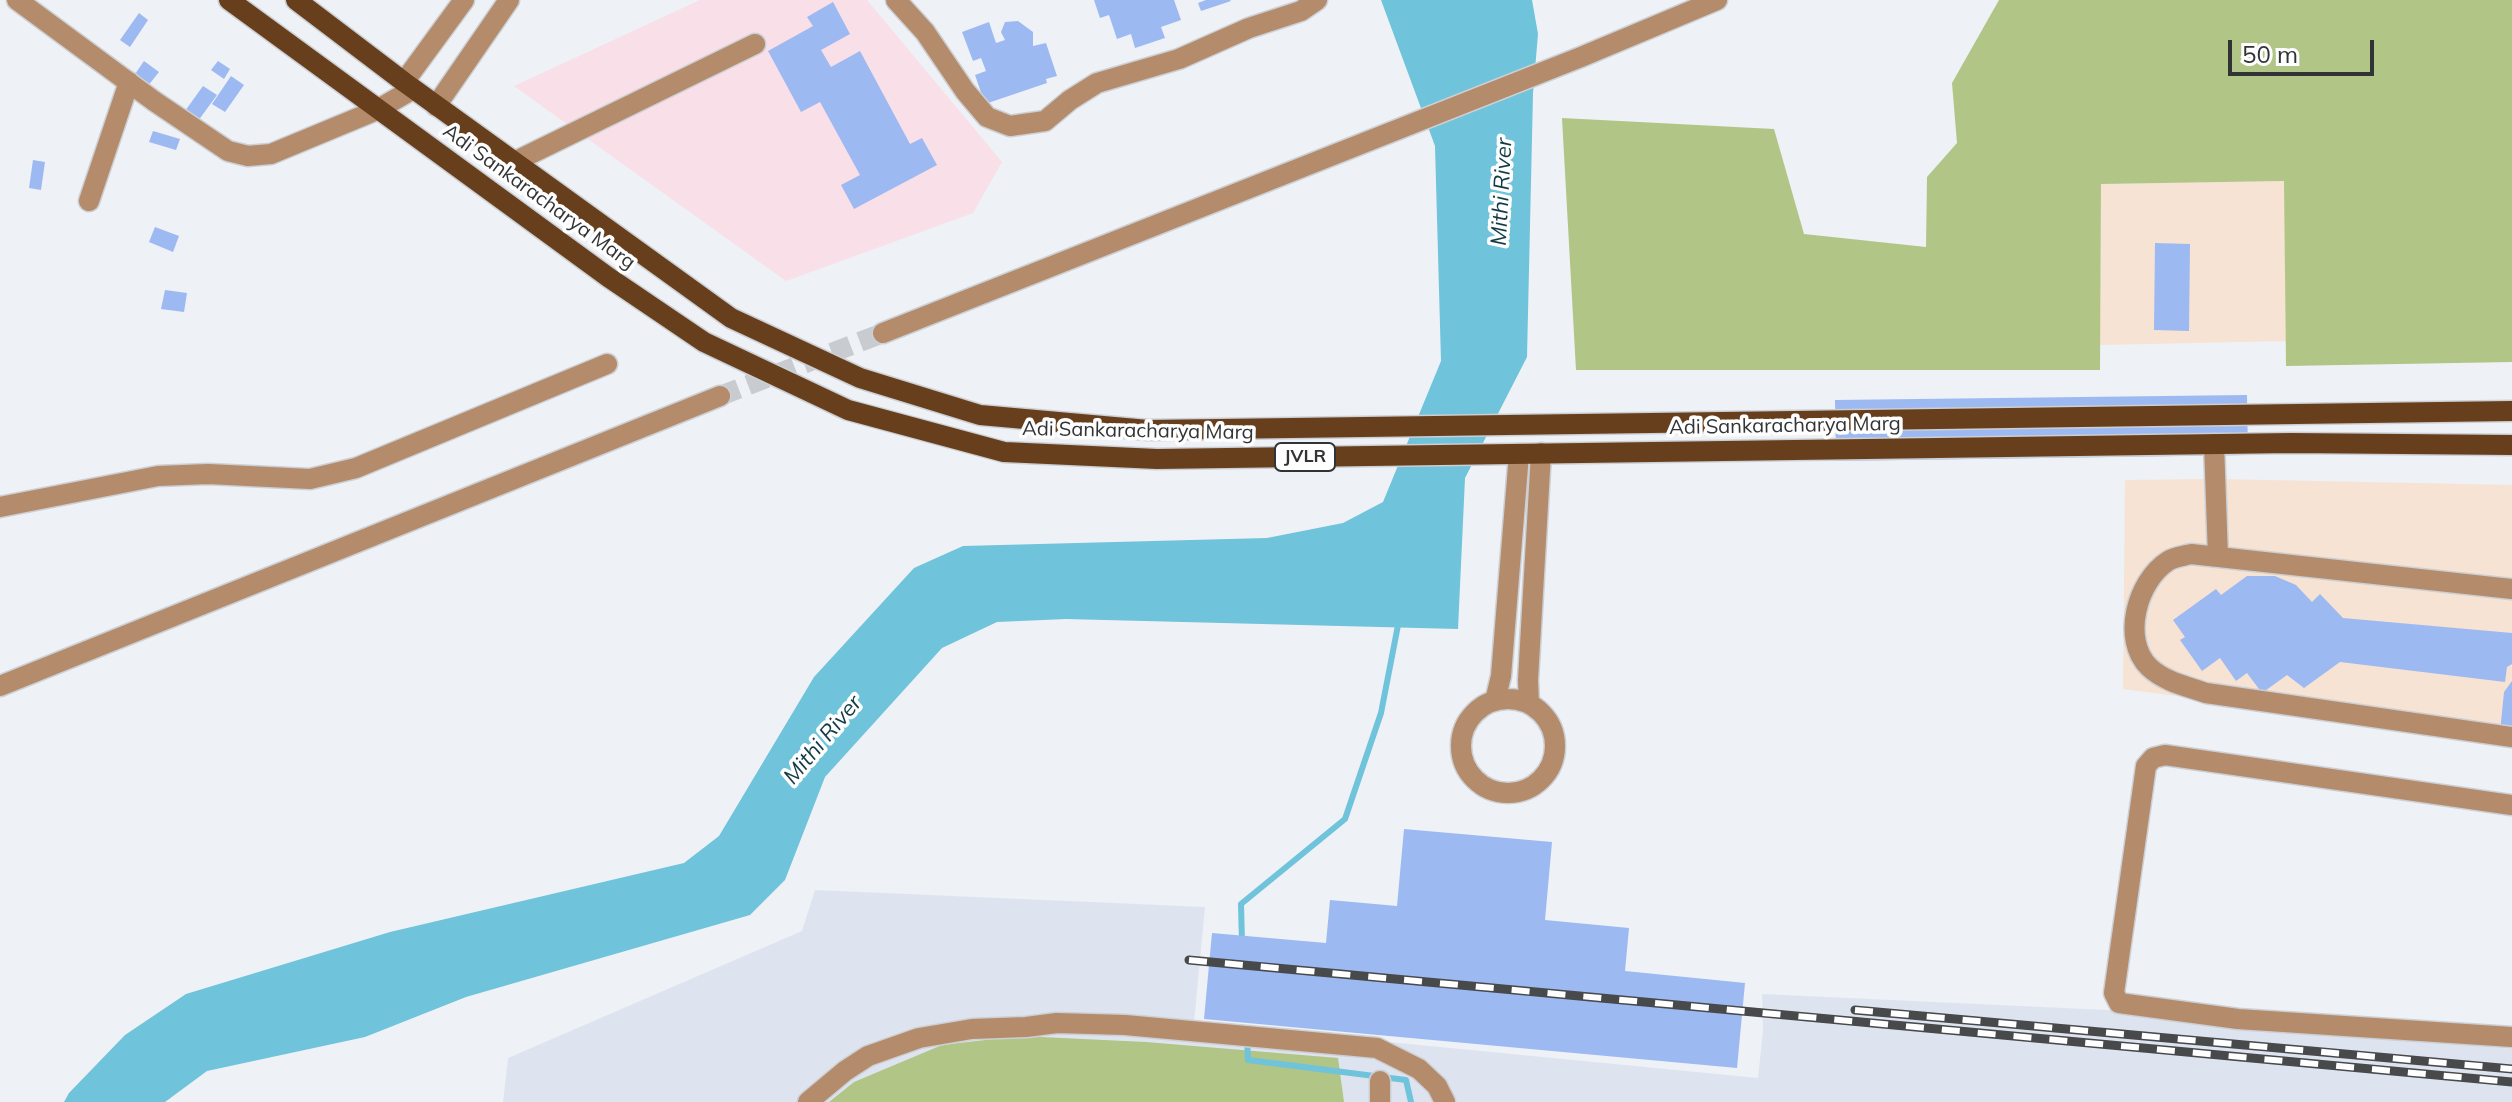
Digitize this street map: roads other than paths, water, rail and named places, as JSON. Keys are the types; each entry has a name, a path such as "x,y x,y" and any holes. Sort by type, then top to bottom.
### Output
{"main road":[{"name":"Adi Sankaracharya Marg","path":"229,0 608,277 704,342 848,410 1004,452 1157,459 2214,444 2512,445"},
{"name":"Adi Sankaracharya Marg","path":"296,0 436,106 731,318 860,378 980,415 1148,430 2512,411"}],"street":[{"path":"17,0 228,151 248,156 271,154 377,110 408,85 464,0"},
{"path":"436,106 509,0"},
{"path":"896,0 925,32 965,91 987,117 1010,126 1045,121 1097,83 1179,59 1249,28 1301,11 1317,0"},
{"path":"883,333 1581,57 1717,0"},
{"path":"514,162 755,44"},
{"path":"89,201 129,82"},
{"path":"0,507 158,476 208,474 310,479 356,468 607,364"},
{"path":"0,686 720,396"},
{"path":"2214,444 2218,557"},
{"path":"1529,704 1541,453"},
{"path":"1495,701 1501,676 1519,454"},
{"path":"2512,589 2191,554 2169,560 2146,581 2134,624 2140,651 2147,665 2168,680 2206,693 2512,737"},
{"path":"1507,699 1529,704 1546,718 1555,739 1555,751 1548,772 1520,792 1498,792 1477,782 1464,764 1461,753 1463,730 1468,720 1485,705 1495,701 1507,699"},
{"path":"2512,805 2165,755 2153,758 2146,766 2114,993 2119,1003 2238,1019 2512,1037"},
{"path":"808,1102 868,1056 919,1038 972,1029 1057,1023 1125,1025 1377,1048 1419,1069 1437,1086 1445,1102"},
{"path":"1380,1081 1380,1102"}],"water":[{"name":"Mithi River","path":"1381,0 1532,0 1538,34 1533,93 1527,357 1465,478 1458,629 1066,619 997,622 942,648 825,777 785,880 750,915 466,997 365,1037 207,1071 165,1102 64,1102 125,1035 186,994 390,932 684,863 719,836 814,677 914,568 963,546 1267,538 1343,523 1383,502 1441,361 1435,146"}],"waterway":[{"path":"1242,943 1241,904 1345,819 1381,713 1399,620"},
{"path":"1247,1038 1248,1060 1406,1080 1411,1102"}],"tunnel":[{"path":"720,396 883,333"}],"railway":[{"path":"1189,960 2512,1082"},
{"path":"1855,1010 2512,1069"}]}
